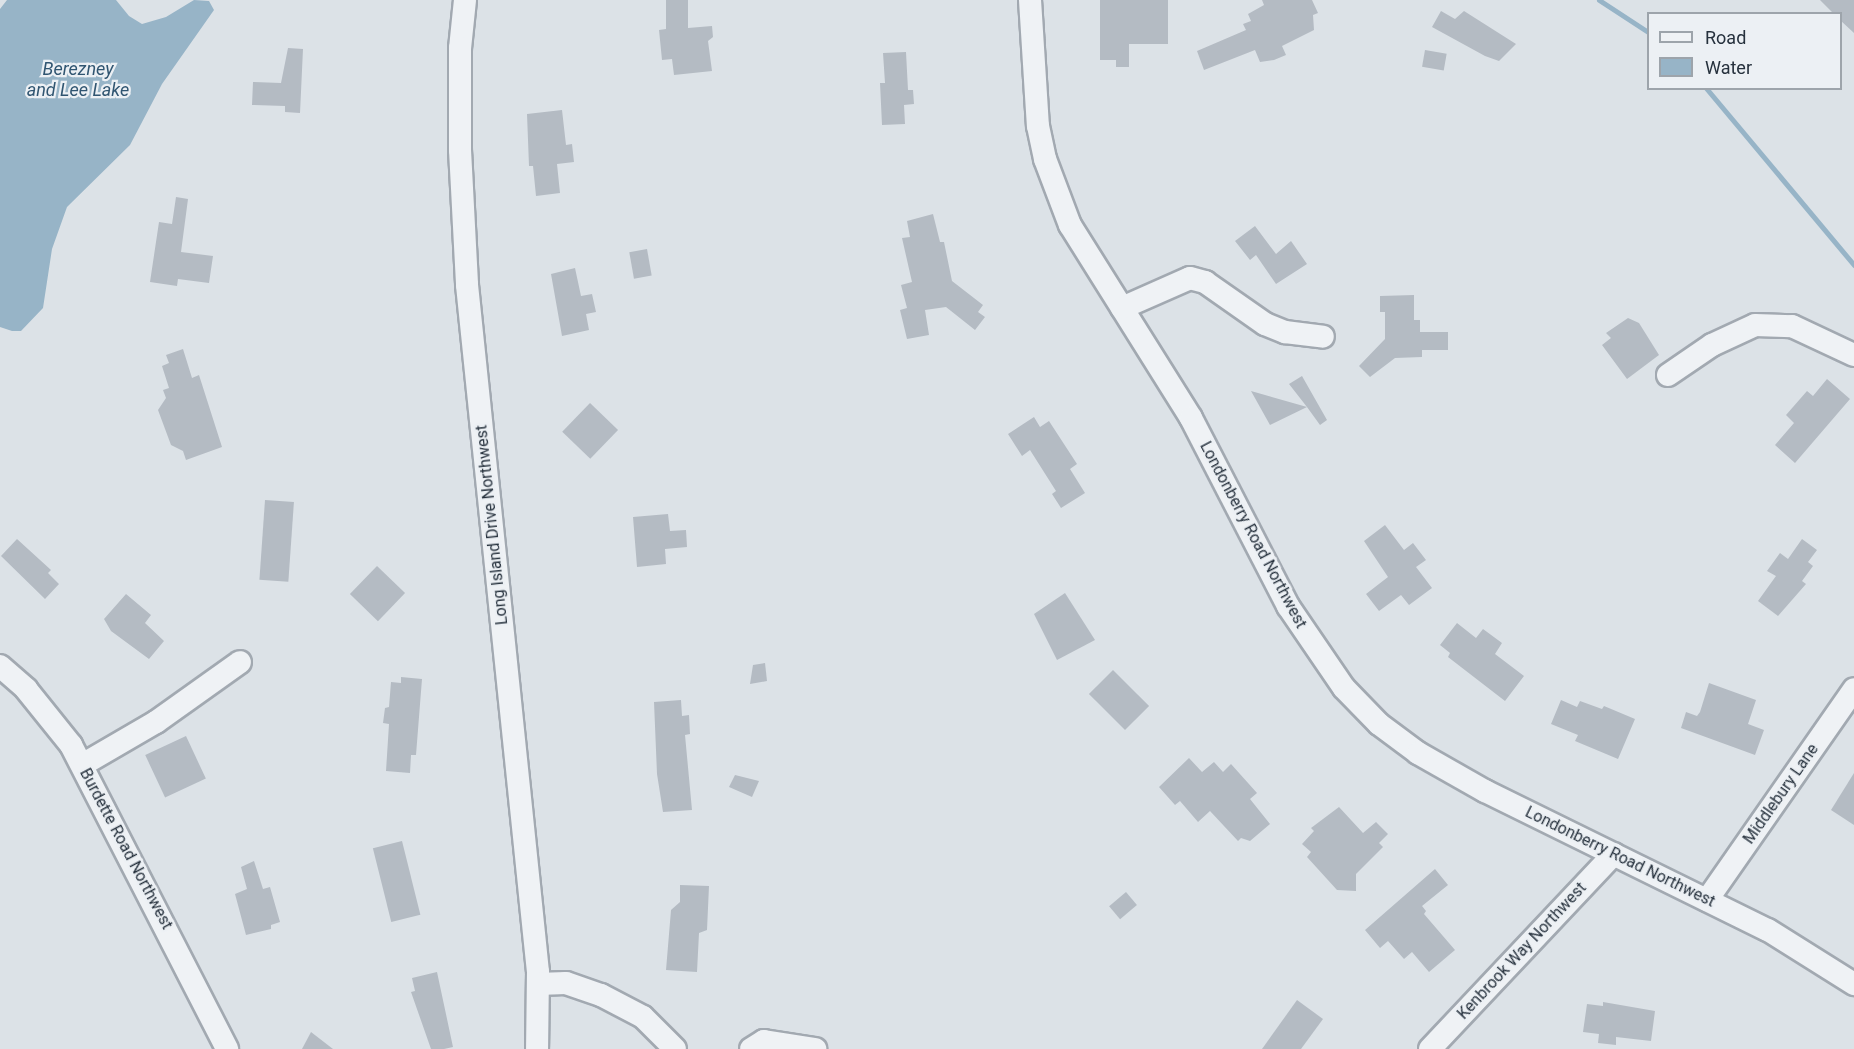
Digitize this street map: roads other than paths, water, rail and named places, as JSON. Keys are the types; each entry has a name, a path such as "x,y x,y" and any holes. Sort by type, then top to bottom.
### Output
{"street":[{"name":"Long Island Drive Northwest","path":"465,0 460,48 460,150 467,285 538,984 537,1049"},
{"name":"Londonberry Road Northwest","path":"1030,0 1034,86 1045,159 1070,225 1191,418 1288,606 1344,688 1379,724 1418,753 1768,930 1854,984"},
{"path":"1122,308 1190,278 1205,282 1264,324 1285,332 1323,337"},
{"path":"1668,375 1712,345 1755,325 1791,326 1854,355"},
{"path":"82,765 156,722 240,662"},
{"name":"Burdette Road Northwest","path":"0,666 26,688 61,730 82,765 226,1049"},
{"name":"Middlebury Lane","path":"1707,900 1854,689"},
{"name":"Kenbrook Way Northwest","path":"1430,1049 1614,854"},
{"path":"538,984 566,983 601,995 643,1017 675,1049"},
{"path":"751,1049 764,1041 815,1049"}],"water":[{"name":"Berezney and Lee Lake","path":"7,0 116,0 129,16 142,24 166,17 194,0 209,1 214,10 162,84 130,145 67,207 52,249 43,308 21,331 0,327 0,9"}],"waterway":[{"path":"1599,0 1647,31"},
{"path":"1708,90 1854,265"}]}
